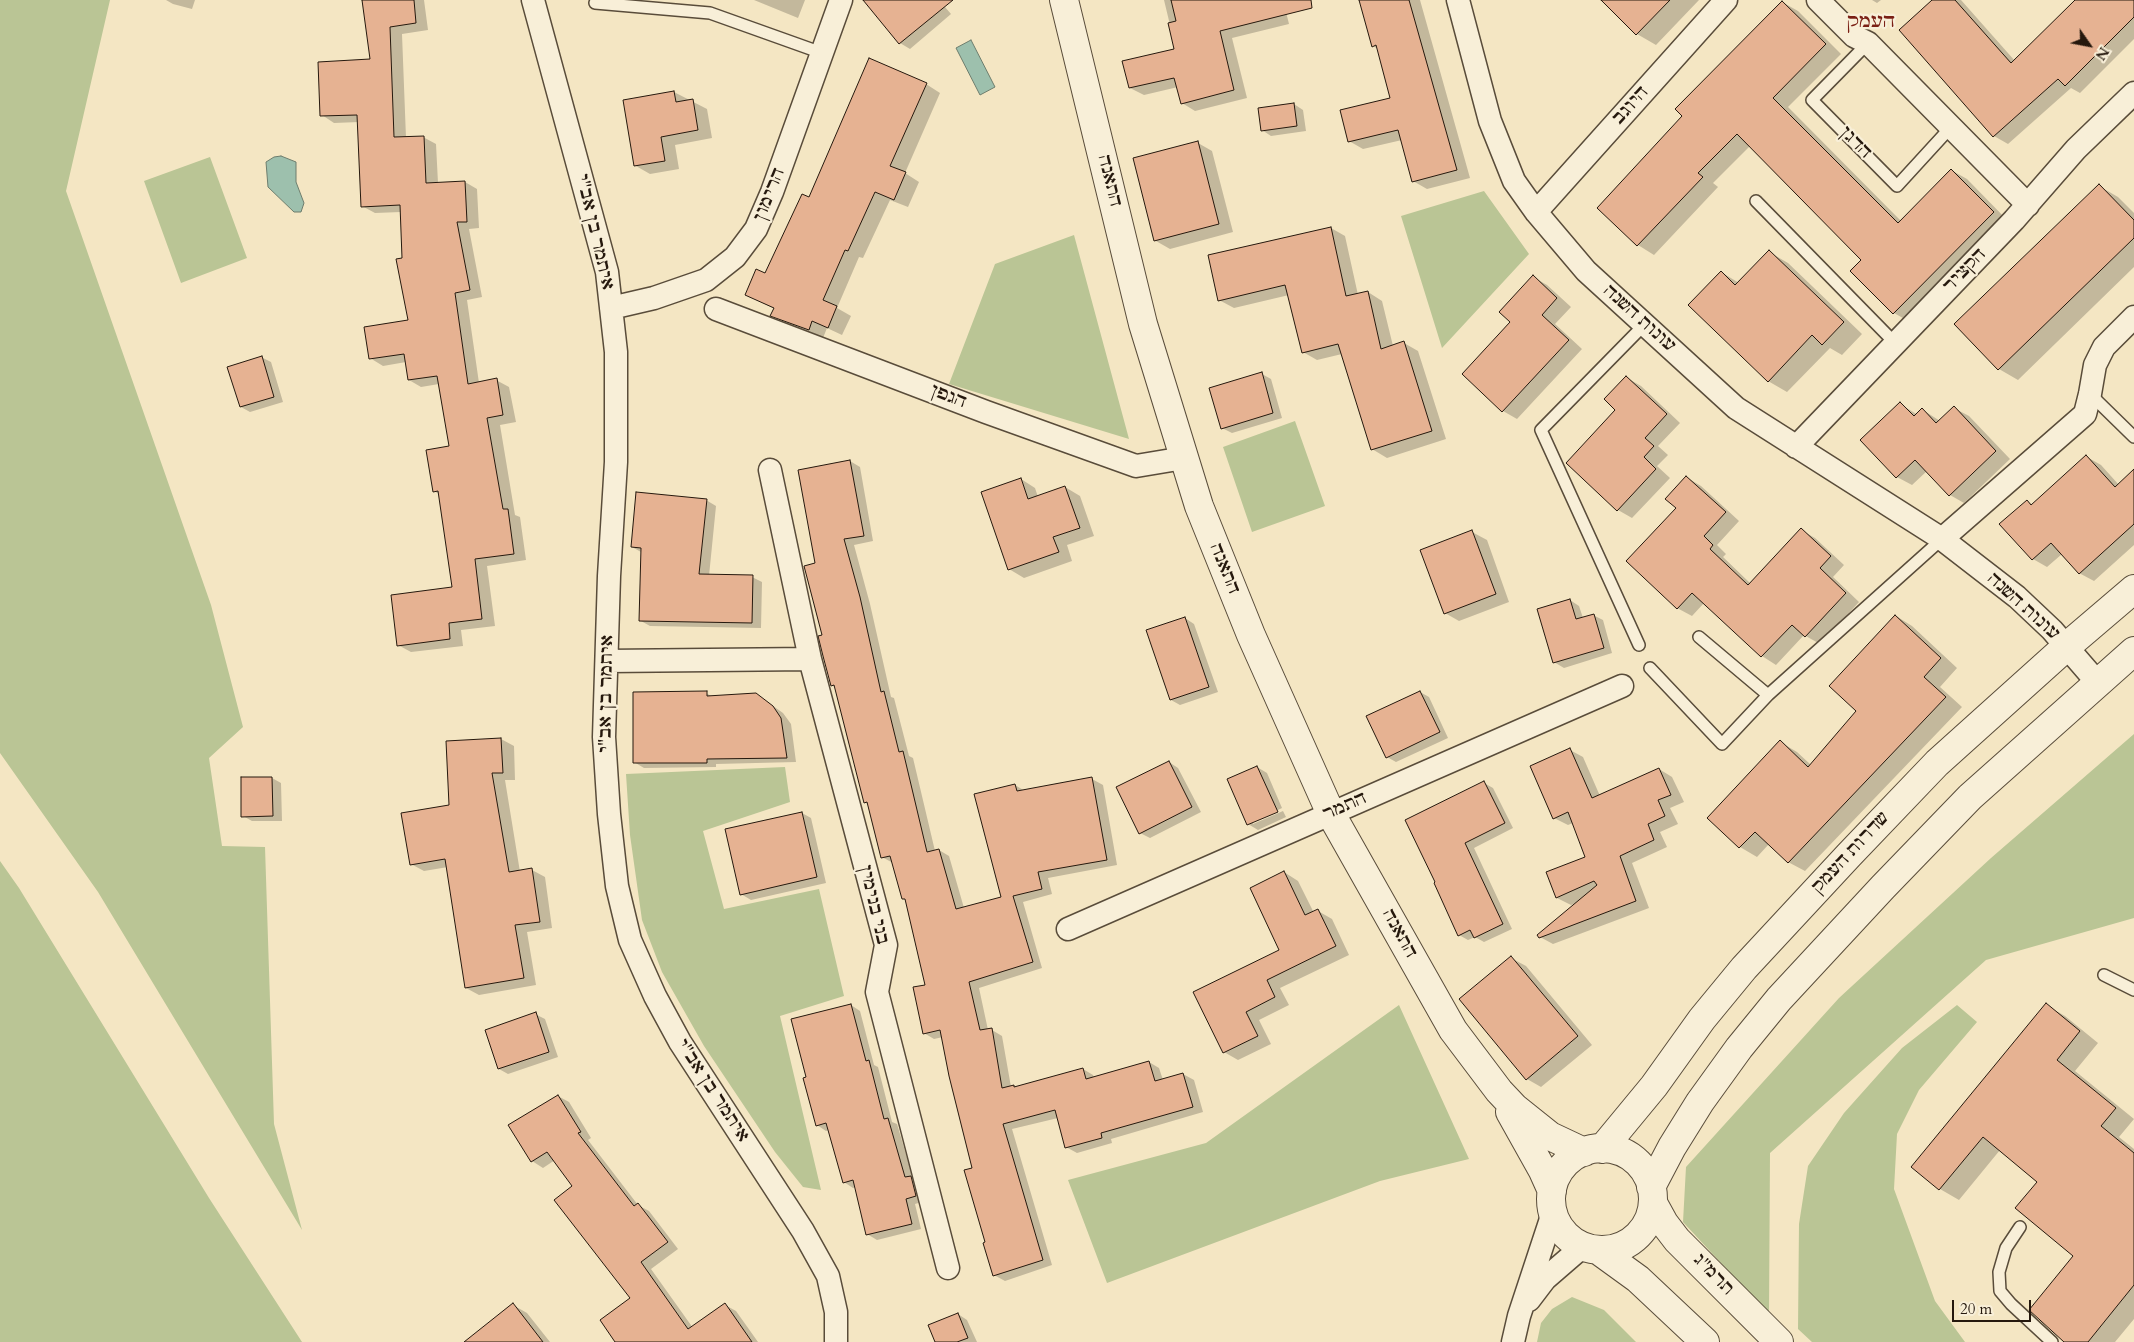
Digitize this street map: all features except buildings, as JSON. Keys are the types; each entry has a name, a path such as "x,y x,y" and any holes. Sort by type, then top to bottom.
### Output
{"street":[{"name":"איתמר בן אב\"י","path":"533,0 607,272 616,352 616,462 609,576 604,736 609,814 617,886 630,940 655,996 680,1042 803,1231 828,1276 836,1312 836,1342"},
{"name":"הרימון","path":"611,308 654,298 706,280 735,257 756,229 772,192 841,0"},
{"name":"התאנה","path":"1064,0 1144,324 1199,506 1251,635 1331,814 1452,1030 1499,1091 1532,1124 1550,1136 1593,1150"},
{"name":"עונות השנה","path":"1458,0 1490,122 1514,181 1536,212 1586,271 1736,408 1942,539 2017,597 2097,682"},
{"name":"היוגב","path":"1536,212 1726,0"},
{"path":"1818,0 1854,36 1868,43 2028,204"},
{"name":"הקציר","path":"1796,447 2028,204 2076,148 2134,93"},
{"name":"הגפן","path":"716,309 986,412 1136,466 1184,458"},
{"path":"1942,539 2084,414 2095,365 2104,347 2134,317"},
{"name":"בני בנימין","path":"770,470 810,659 886,945 877,992 948,1268"},
{"name":"שדרות העמק","path":"1593,1150 1629,1117 1702,1019 1744,968 1848,854 1937,763 2066,647 2134,589"},
{"path":"1519,1316 1531,1296 1545,1279 1590,1249 1614,1249 1629,1243 1641,1232 1649,1219 1652,1195 1672,1147 1700,1102 1739,1048 1779,999 1970,797 2134,651"},
{"path":"607,661 810,659"},
{"name":"התמר","path":"1068,929 1622,686"},
{"name":"התאנה","path":"1499,1091 1552,1202"},
{"path":"1513,1342 1552,1202 1556,1178 1563,1167 1573,1158 1593,1150 1615,1150 1633,1159 1646,1174 1652,1195"},
{"name":"תרמ\"ג","path":"1652,1195 1664,1223 1677,1240 1779,1342"},
{"path":"1552,1202 1559,1227 1569,1239 1590,1249 1638,1279 1705,1342"}],"lane":[{"path":"596,3 710,13 822,52"},
{"name":"הדגן","path":"1868,43 1812,100 1825,114 1897,186 1951,127"},
{"path":"1756,200 1895,343"},
{"path":"1639,645 1541,430 1645,324"},
{"path":"2090,394 2134,437"},
{"path":"1650,668 1722,744 1768,695 1942,539"},
{"path":"1699,637 1768,695"},
{"path":"2104,975 2134,990"},
{"path":"2020,1227 2006,1248 1999,1272 2000,1291 2011,1304 2052,1342"}],"shaded area":[{"path":"0,0 110,0 66,191 211,605 243,727 209,758 222,846 265,847 274,1124 302,1230 98,892 0,753"},
{"path":"971,40 995,87 980,95 956,48"},
{"path":"281,156 296,162 296,182 304,203 301,212 294,212 268,187 266,162 274,157"},
{"path":"210,157 247,258 181,283 144,181"},
{"path":"1484,191 1529,254 1442,348 1401,216"},
{"path":"1074,235 1129,439 949,384 995,264"},
{"path":"1295,421 1325,506 1252,532 1223,447"},
{"path":"2134,734 2134,918 1986,960 1770,1153 1769,1315 1683,1222 1686,1167 1839,998 1991,858"},
{"path":"785,767 790,802 703,831 724,909 819,889 844,996 780,1016 821,1190 803,1187 775,1152 704,1046 662,972 642,920 630,835 626,774"},
{"path":"0,861 19,888 209,1198 302,1342 0,1342"},
{"path":"1399,1005 1469,1159 1380,1181 1107,1283 1068,1180 1206,1143"},
{"path":"1957,1005 1977,1022 1919,1090 1897,1134 1894,1189 1935,1301 1965,1342 1812,1342 1798,1329 1799,1224 1808,1166 1844,1113 1902,1048"},
{"path":"1572,1297 1604,1310 1636,1342 1537,1342 1541,1323 1552,1309"}],"district":[{"name":"העמק","path":"1871,23"}]}
